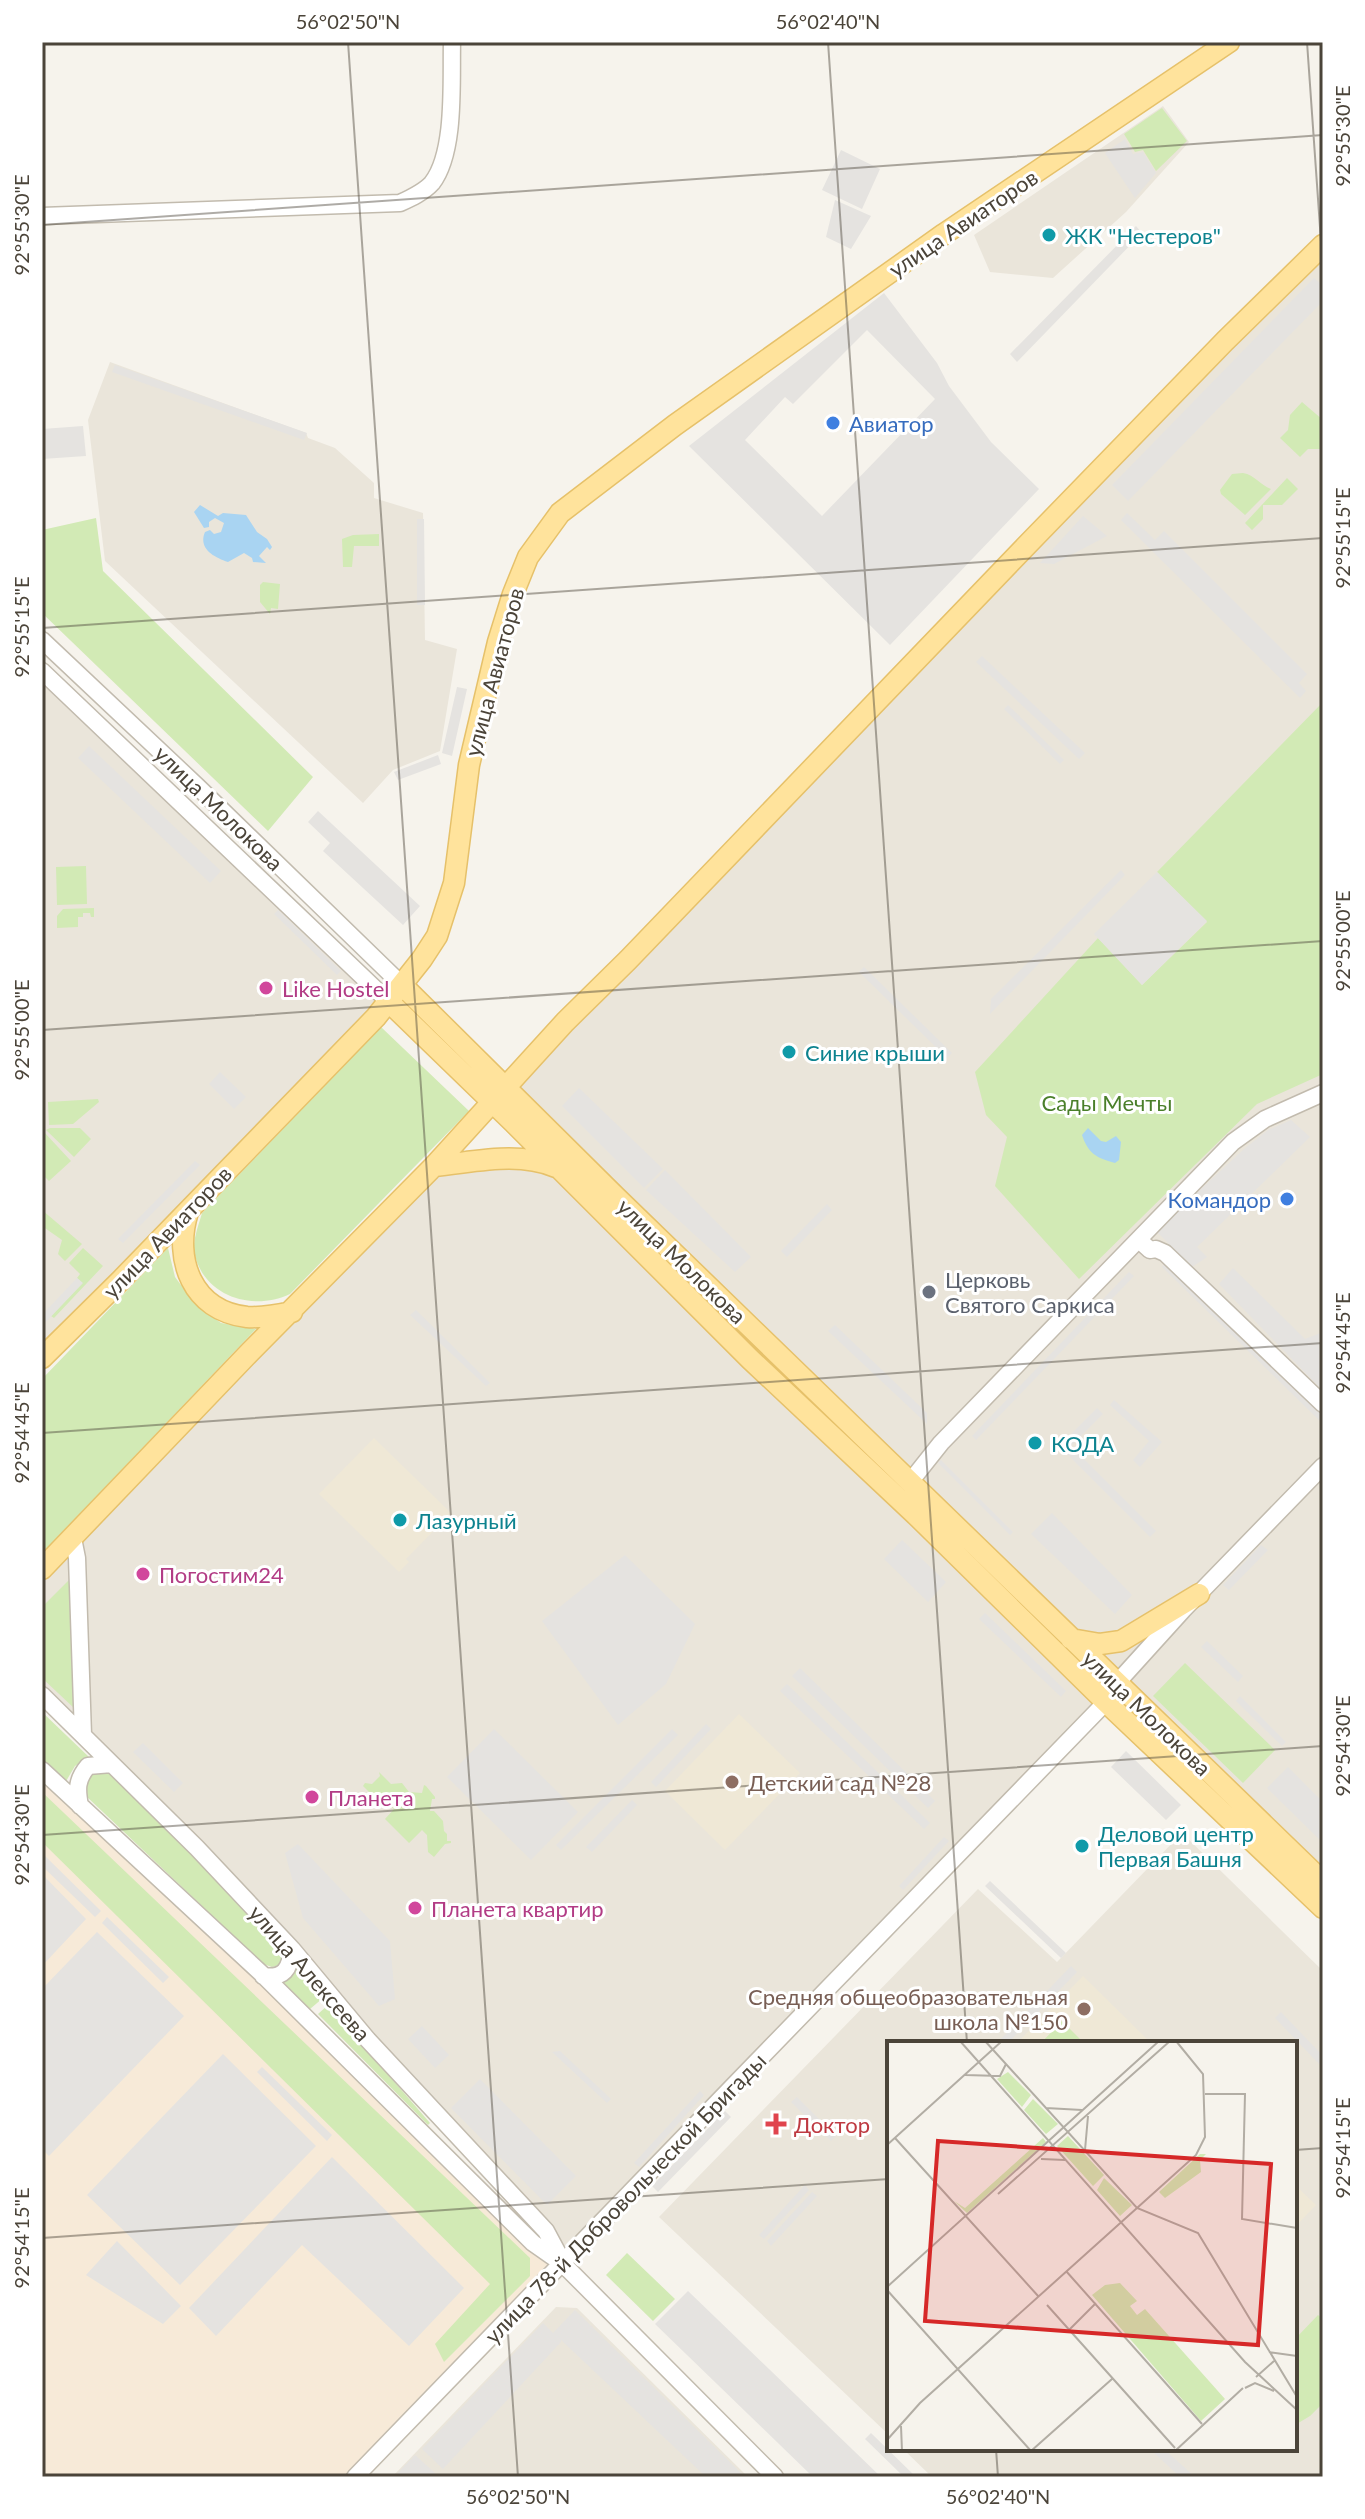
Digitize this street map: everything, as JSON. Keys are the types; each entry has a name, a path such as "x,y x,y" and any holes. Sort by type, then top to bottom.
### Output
{"main road":[{"name":"улица Авиаторов","path":"42,1358 365,1028 402,985 437,936 454,883 469,765 498,642 528,557 560,513 665,432 944,234 1229,42"},
{"path":"42,1569 434,1166 565,1022 1225,341 1323,245"},
{"name":"улица Молокова","path":"402,985 500,1095 560,1169 750,1359 1111,1693 1323,1882"},
{"name":"улица Молокова","path":"388,1001 626,1207 910,1482 1071,1639 1111,1693 1323,1908"},
{"path":"434,1166 515,1158 537,1159 560,1169"},
{"path":"188,1212 183,1228 183,1249 187,1274 201,1294 219,1309 247,1317 292,1312"},
{"path":"1071,1639 1100,1644 1121,1641 1199,1594"}],"street":[{"path":"42,216 400,203 431,184 442,166 447,148 452,42"},
{"name":"улица Молокова","path":"42,640 402,985"},
{"name":"улица Молокова","path":"42,671 388,1001"},
{"path":"910,1482 941,1443 1144,1245 1233,1142 1265,1119 1323,1093"},
{"path":"1144,1245 1165,1253 1323,1404"},
{"name":"улица 78-й Добровольческой Бригады","path":"355,2477 1111,1693 1199,1594 1323,1466"},
{"path":"73,1538 77,1558 83,1735"},
{"name":"улица Алексеева","path":"42,1695 197,1848 292,1949 368,2040 546,2231 563,2264"},
{"path":"80,1806 78,1780 83,1772 88,1766 112,1764"},
{"name":"улица Алексеева","path":"42,1770 263,1976 533,2243 563,2264 775,2477"},
{"path":"263,1976 283,1974 289,1968 292,1949"}],"shaded area":[{"path":"1163,106 1189,142 1126,212 1053,278 990,272 974,235"},
{"path":"1125,139 1133,154 1143,152 1156,173 1135,198 1105,153"},
{"path":"841,150 880,169 862,209 822,190"},
{"path":"835,200 871,216 851,249 826,237"},
{"path":"1136,226 1142,233 1017,362 1010,354"},
{"path":"1323,245 1323,1882 507,1087"},
{"path":"1314,278 1323,286 1323,301 1128,501 1112,485"},
{"path":"884,293 991,442 1039,489 890,645 689,446","holes":["867,330 935,399 822,516 745,440 785,397 793,404"]},
{"path":"110,362 306,433 308,438 335,448 374,483 374,498 423,513 425,640 457,649 440,751 393,770 363,803 105,561 88,420"},
{"path":"115,365 307,433 304,440 112,372"},
{"path":"83,426 86,456 42,459 42,429"},
{"path":"1127,513 1155,540 1164,531 1307,674 1299,683 1306,691 1300,698 1121,520"},
{"path":"1083,516 1107,536 1054,564 1040,563"},
{"path":"417,519 424,519 425,605 417,605"},
{"path":"982,656 1085,753 1079,759 976,662"},
{"path":"42,671 388,1001 42,1358"},
{"path":"457,687 467,689 452,756 442,753"},
{"path":"1008,705 1064,760 1060,764 1004,709"},
{"path":"89,746 221,871 210,883 78,758"},
{"path":"438,755 441,764 398,780 394,772"},
{"path":"318,811 420,906 403,925 323,851 330,843 308,822"},
{"path":"1121,870 1125,875 990,1014 991,999"},
{"path":"1157,872 1207,921 1142,985 1094,934"},
{"path":"278,910 341,971 337,975 274,914"},
{"path":"864,967 952,1053 947,1058 859,972"},
{"path":"220,1072 246,1097 234,1109 209,1084"},
{"path":"579,1088 663,1169 644,1188 562,1106"},
{"path":"1291,1120 1310,1137 1197,1247 1207,1257 1192,1267 1156,1231 1244,1149 1268,1130"},
{"path":"537,1159 1106,1702 563,2264 546,2231 42,1695 42,1569 434,1166"},
{"path":"195,1161 200,1165 123,1243 118,1239"},
{"path":"665,1170 751,1257 735,1272 646,1190"},
{"path":"827,1204 832,1210 787,1257 781,1251"},
{"path":"1166,1262 1323,1415 1323,1424 1162,1267"},
{"path":"1233,1268 1305,1339 1323,1332 1323,1391 1219,1284"},
{"path":"1129,1272 1134,1276 976,1440 972,1436"},
{"path":"77,1278 83,1283 42,1326 42,1315"},
{"path":"416,1310 490,1383 486,1386 410,1315"},
{"path":"835,1325 927,1413 927,1424 828,1331"},
{"path":"1114,1400 1162,1442 1140,1467 1133,1460 1149,1441 1110,1405"},
{"path":"1097,1408 1103,1414 1071,1446 1156,1531 1150,1537 1059,1446"},
{"path":"374,1438 451,1513 406,1559 409,1562 399,1572 319,1494"},
{"path":"941,1460 1013,1532 1010,1535 938,1463"},
{"path":"1052,1513 1132,1595 1115,1614 1031,1534"},
{"path":"902,1540 946,1582 928,1602 884,1559"},
{"path":"1261,1545 1268,1550 1229,1590 1223,1585"},
{"path":"625,1555 695,1624 666,1684 618,1725 542,1621"},
{"path":"985,1613 1066,1691 1061,1697 979,1619"},
{"path":"1207,1641 1243,1676 1238,1682 1201,1647"},
{"path":"800,1668 935,1801 928,1808 792,1676"},
{"path":"787,1684 930,1823 924,1829 780,1691"},
{"path":"1240,1696 1286,1742 1282,1746 1236,1701"},
{"name":"Детский сад №28","path":"739,1714 800,1773 725,1850 665,1791"},
{"path":"706,1724 711,1729 656,1787 651,1782"},
{"path":"494,1729 578,1812 531,1860 447,1777"},
{"path":"672,1729 678,1735 561,1850 556,1845"},
{"path":"143,1743 183,1783 174,1792 133,1752"},
{"path":"1126,1751 1181,1805 1166,1820 1111,1767"},
{"path":"1288,1767 1323,1802 1322,1842 1267,1788"},
{"path":"42,1770 563,2264 355,2477 42,2477"},
{"path":"632,1800 637,1805 592,1852 586,1847"},
{"path":"1182,1833 1323,1971 1323,2477 932,2477 905,2451 1297,2451 1297,2041 887,2041 887,2433 659,2217 978,1889 1057,1962"},
{"path":"944,1837 949,1841 903,1890 899,1886"},
{"path":"298,1844 390,1941 395,1999 379,2006 303,1918 285,1853"},
{"path":"42,1853 101,1911 95,1917 42,1866"},
{"path":"42,1874 86,1919 42,1966"},
{"path":"990,1881 1066,1953 1061,1958 985,1886"},
{"path":"107,1917 169,1977 163,1983 102,1923"},
{"path":"97,1932 184,2016 49,2156 42,2149 42,1989"},
{"path":"1071,1966 1077,1972 1010,2041 999,2041"},
{"name":"Средняя общеобразовательная школа №150","path":"1083,1976 1149,2041 1019,2041"},
{"path":"1281,2012 1323,2056 1323,2068 1275,2018"},
{"path":"422,2026 449,2055 435,2068 408,2039"},
{"path":"560,2051 611,2099 607,2103 552,2052"},
{"path":"223,2054 316,2146 180,2285 87,2195"},
{"path":"262,2067 332,2135 327,2141 257,2072"},
{"path":"480,2079 576,2176 547,2205 451,2108"},
{"path":"700,2091 704,2095 639,2167 634,2163"},
{"path":"797,2097 836,2136 831,2141 791,2102"},
{"path":"725,2111 731,2117 658,2192 652,2186"},
{"path":"332,2157 464,2288 409,2346 302,2245 216,2336 189,2308"},
{"path":"805,2185 809,2190 764,2239 759,2235"},
{"path":"1297,2187 1316,2205 1297,2225"},
{"path":"812,2192 817,2196 771,2246 767,2241"},
{"path":"117,2241 181,2306 163,2324 86,2275"},
{"path":"688,2291 881,2477 813,2477 655,2324"},
{"path":"556,2307 577,2308 748,2477 392,2477"},
{"path":"575,2310 745,2477 706,2477 561,2340 443,2469 422,2449 543,2323 553,2333"},
{"path":"871,2433 916,2477 904,2477 865,2439"},
{"path":"1152,2451 1166,2451 1195,2477 1180,2477"},
{"path":"415,2455 435,2473 431,2477 394,2477"}],"green space":[{"path":"1162,108 1187,141 1156,171 1143,150 1135,152 1124,134"},
{"path":"1302,402 1323,420 1323,449 1308,449 1300,457 1280,438 1288,430 1290,415"},
{"path":"1243,473 1271,489 1245,515 1220,490 1232,474"},
{"path":"1287,478 1298,489 1282,505 1263,505 1263,519 1252,530 1245,523"},
{"path":"96,518 103,571 313,777 268,831 42,613 42,530"},
{"path":"379,534 379,546 354,546 352,567 343,567 342,539 353,535"},
{"path":"263,582 280,584 278,609 271,608 270,614 260,602 260,585"},
{"name":"Сады Мечты","path":"1323,702 1323,1074 1257,1104 1079,1279 995,1186 1007,1137 986,1115 975,1072 1098,938 1142,985 1207,922 1157,872"},
{"path":"86,866 87,904 57,905 56,867"},
{"path":"94,908 94,917 83,913 83,917 78,917 78,927 57,928 57,916 63,909"},
{"path":"381,1027 469,1111 290,1294 260,1301 245,1300 218,1289 199,1267 194,1251 202,1213"},
{"path":"98,1099 99,1102 73,1124 49,1125 48,1102"},
{"path":"80,1128 91,1139 74,1157 46,1130"},
{"path":"44,1132 71,1161 49,1181 42,1174"},
{"path":"42,1210 82,1244 65,1261 58,1254 62,1240 42,1226"},
{"path":"83,1248 103,1266 54,1318 51,1316 82,1283 77,1278 80,1274 69,1263"},
{"path":"168,1248 175,1277 195,1304 221,1323 256,1329 42,1553 42,1379"},
{"path":"71,1578 75,1709 42,1678 42,1607"},
{"path":"1185,1663 1275,1750 1243,1783 1153,1696"},
{"path":"42,1712 89,1757 75,1766 65,1783 42,1760"},
{"path":"106,1769 188,1849 274,1942 283,1957 279,1965 272,1967 263,1964 85,1795 85,1774"},
{"path":"379,1772 391,1784 402,1783 409,1792 422,1793 424,1785 435,1797 430,1811 434,1811 443,1821 447,1841 451,1843 445,1844 434,1857 428,1852 427,1835 422,1830 409,1843 385,1819 394,1809 388,1804 382,1805 363,1786 365,1783 372,1784 380,1776"},
{"path":"42,1792 530,2258 530,2276 444,2362 435,2344 490,2284 42,1842"},
{"path":"294,1966 323,1998 310,2009 281,1980"},
{"path":"328,2005 430,2123 428,2125 318,2014"},
{"path":"1062,2021 1082,2041 1043,2041"},
{"path":"627,2253 675,2299 653,2321 606,2275"},
{"path":"1318,2315 1323,2319 1323,2403 1297,2424 1297,2337"}],"water":[{"path":"200,505 218,516 223,513 246,515 272,547 270,550 267,547 259,556 266,563 253,562 244,553 228,562 208,551 203,538 205,532 221,532 224,523 215,518 209,522 209,527 204,528 194,512"},
{"path":"1088,1128 1101,1141 1106,1142 1116,1136 1121,1142 1119,1160 1115,1163 1108,1161 1090,1150 1082,1135"}],"place":[{"name":"ЖК \"Нестеров\"","path":"1049,235"},
{"name":"Авиатор","path":"833,423"},
{"name":"Like Hostel","path":"266,988"},
{"name":"Синие крыши","path":"789,1052"},
{"name":"Командор","path":"1287,1199"},
{"name":"Церковь Святого Саркиса","path":"929,1292"},
{"name":"КОДА","path":"1035,1443"},
{"name":"Лазурный","path":"400,1520"},
{"name":"Погостим24","path":"143,1574"},
{"name":"Детский сад №28","path":"732,1782"},
{"name":"Планета","path":"312,1797"},
{"name":"Деловой центр Первая Башня","path":"1082,1846"},
{"name":"Планета квартир","path":"415,1908"},
{"name":"Средняя общеобразовательная школа №150","path":"1084,2009"},
{"name":"Доктор","path":"776,2124"}]}
